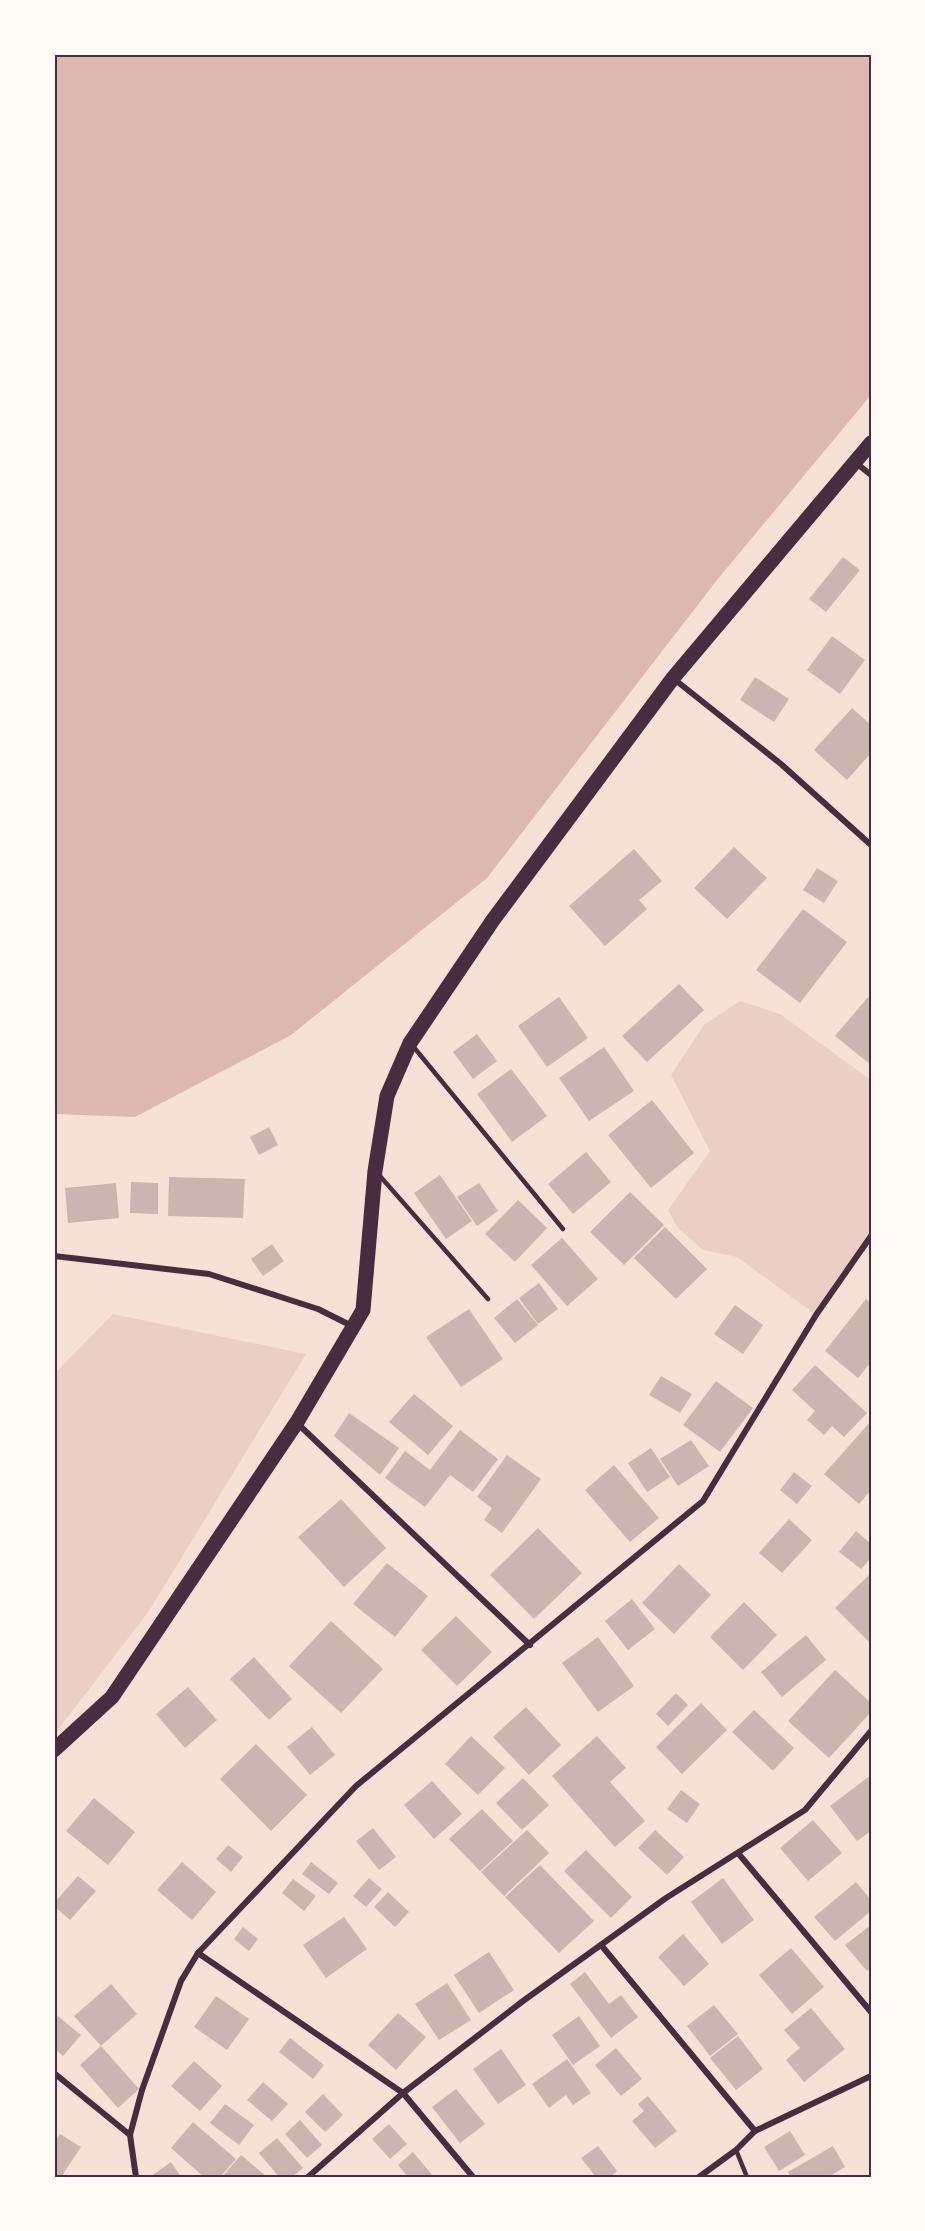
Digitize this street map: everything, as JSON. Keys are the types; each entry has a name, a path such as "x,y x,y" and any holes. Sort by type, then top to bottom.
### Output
{"main road":[{"path":"54,1750 112,1697 297,1422 363,1311 375,1171 387,1096 410,1043 493,920 673,678 871,443"}],"street":[{"path":"855,462 871,475"},
{"path":"673,678 781,764 871,845"},
{"path":"136,2177 130,2135 142,2090 181,1981 198,1953 356,1786 703,1501 816,1315 871,1236"},
{"path":"54,1256 209,1274 318,1309 354,1327"},
{"path":"297,1422 530,1644"},
{"path":"308,2177 403,2093 523,2001 666,1898 805,1810 871,1731"},
{"path":"738,1853 871,2012"},
{"path":"601,1945 755,2131"},
{"path":"198,1953 403,2093 473,2177"},
{"path":"54,2073 130,2135"},
{"path":"699,2177 736,2150 755,2131 871,2076"}],"lane":[{"path":"410,1043 563,1229"},
{"path":"375,1171 489,1299"},
{"path":"736,2150 747,2177"}],"shaded area":[{"path":"54,54 871,54 871,395 717,580 487,878 291,1035 135,1117 54,1114"},
{"path":"740,1001 780,1014 871,1080 871,1236 816,1315 737,1257 703,1250 678,1228 668,1210 710,1151 671,1075 704,1025"},
{"path":"113,1314 306,1354 149,1611 54,1735 54,1374"}],"building":[{"path":"843,557 860,570 826,612 809,599"},
{"path":"832,636 865,660 840,694 807,670"},
{"path":"755,677 789,699 774,722 740,700"},
{"path":"852,708 871,725 871,753 847,780 814,750"},
{"path":"734,847 767,878 727,919 694,888"},
{"path":"634,849 662,881 639,900 647,909 605,946 569,906"},
{"path":"817,868 838,881 824,903 803,890"},
{"path":"803,909 847,942 800,1003 756,970"},
{"path":"679,984 704,1010 647,1062 622,1036"},
{"path":"559,997 588,1038 547,1067 518,1026"},
{"path":"868,997 871,1000 871,1065 835,1036"},
{"path":"477,1034 497,1061 473,1079 453,1052"},
{"path":"604,1047 634,1091 589,1121 559,1078"},
{"path":"511,1069 547,1116 512,1142 477,1094"},
{"path":"652,1100 694,1153 651,1188 608,1135"},
{"path":"269,1127 278,1145 259,1155 250,1137"},
{"path":"586,1152 611,1182 573,1214 548,1184"},
{"path":"440,1175 472,1221 446,1239 414,1193"},
{"path":"169,1177 245,1179 243,1218 168,1216"},
{"path":"131,1182 158,1183 158,1214 130,1213"},
{"path":"116,1183 119,1218 68,1223 65,1188"},
{"path":"479,1183 498,1211 477,1226 457,1197"},
{"path":"630,1192 664,1225 624,1265 590,1232"},
{"path":"518,1200 547,1228 515,1262 485,1234"},
{"path":"665,1227 707,1269 676,1299 634,1258"},
{"path":"562,1238 598,1279 567,1306 531,1265"},
{"path":"272,1244 284,1261 263,1276 251,1259"},
{"path":"539,1283 558,1309 538,1324 519,1298"},
{"path":"517,1299 538,1325 515,1343 494,1318"},
{"path":"866,1299 871,1303 871,1362 858,1378 825,1351"},
{"path":"735,1305 763,1325 743,1354 714,1334"},
{"path":"469,1309 503,1359 461,1387 426,1337"},
{"path":"815,1365 867,1413 844,1437 832,1426 824,1435 807,1420 815,1411 792,1390"},
{"path":"661,1376 692,1394 680,1413 649,1395"},
{"path":"716,1381 753,1408 720,1452 683,1425"},
{"path":"414,1394 453,1426 428,1455 389,1422"},
{"path":"349,1413 399,1448 380,1475 334,1436"},
{"path":"871,1421 871,1490 859,1504 824,1474"},
{"path":"460,1430 498,1459 473,1492 450,1475 425,1507 385,1478 405,1451 430,1470"},
{"path":"691,1440 709,1466 678,1486 660,1459"},
{"path":"651,1448 670,1477 647,1492 628,1463"},
{"path":"507,1455 541,1479 502,1533 484,1520 492,1508 477,1497"},
{"path":"614,1465 659,1518 630,1542 585,1490"},
{"path":"794,1472 812,1486 797,1504 780,1490"},
{"path":"341,1499 386,1548 344,1587 298,1537"},
{"path":"789,1519 812,1540 782,1573 759,1553"},
{"path":"538,1528 582,1573 534,1619 490,1575"},
{"path":"856,1531 871,1544 871,1558 861,1569 839,1552"},
{"path":"387,1563 428,1596 395,1637 353,1604"},
{"path":"679,1564 711,1595 674,1634 642,1603"},
{"path":"871,1573 871,1644 835,1608"},
{"path":"632,1599 655,1629 628,1650 605,1621"},
{"path":"744,1602 777,1635 743,1670 710,1637"},
{"path":"456,1616 492,1652 457,1686 421,1650"},
{"path":"331,1621 383,1669 341,1713 289,1666"},
{"path":"806,1635 826,1660 782,1697 761,1672"},
{"path":"598,1637 634,1686 598,1712 562,1663"},
{"path":"254,1657 292,1699 269,1720 230,1679"},
{"path":"835,1670 871,1703 871,1712 829,1758 788,1721"},
{"path":"188,1687 217,1720 185,1748 156,1714"},
{"path":"676,1693 688,1705 668,1726 656,1714"},
{"path":"701,1703 727,1730 682,1774 656,1747"},
{"path":"526,1707 561,1745 529,1775 493,1737"},
{"path":"754,1710 794,1748 773,1771 732,1732"},
{"path":"312,1727 335,1755 310,1775 287,1747"},
{"path":"471,1736 505,1768 478,1795 445,1764"},
{"path":"597,1736 626,1768 610,1782 645,1821 615,1847 552,1776"},
{"path":"256,1744 307,1795 271,1831 220,1779"},
{"path":"871,1775 871,1831 857,1841 830,1806"},
{"path":"523,1778 549,1805 522,1830 496,1803"},
{"path":"432,1781 462,1814 434,1839 404,1805"},
{"path":"681,1790 700,1804 687,1823 667,1809"},
{"path":"94,1798 135,1832 108,1865 66,1831"},
{"path":"482,1809 513,1841 480,1871 449,1839"},
{"path":"813,1820 842,1853 808,1881 780,1848"},
{"path":"373,1828 396,1857 379,1870 356,1841"},
{"path":"527,1830 549,1853 504,1896 481,1872"},
{"path":"655,1830 684,1857 667,1875 638,1848"},
{"path":"228,1845 243,1857 231,1872 216,1859"},
{"path":"586,1850 632,1897 611,1918 564,1871"},
{"path":"182,1862 216,1892 192,1920 157,1890"},
{"path":"311,1862 338,1883 329,1894 302,1874"},
{"path":"540,1865 594,1921 559,1953 505,1897"},
{"path":"78,1876 96,1891 70,1920 54,1906 54,1903"},
{"path":"369,1878 382,1889 366,1907 353,1896"},
{"path":"723,1878 754,1920 722,1944 691,1902"},
{"path":"293,1879 316,1896 304,1911 282,1893"},
{"path":"856,1882 871,1900 871,1911 835,1941 814,1917"},
{"path":"388,1892 409,1912 395,1927 374,1907"},
{"path":"344,1917 367,1949 326,1978 303,1945"},
{"path":"871,1925 871,1968 867,1971 845,1945"},
{"path":"243,1927 258,1939 249,1951 234,1939"},
{"path":"683,1934 709,1964 684,1986 658,1957"},
{"path":"791,1948 824,1987 792,2014 759,1975"},
{"path":"489,1952 514,1990 479,2013 454,1975"},
{"path":"585,1972 609,2004 621,1995 638,2017 611,2038 570,1984"},
{"path":"447,1983 471,2020 439,2040 415,2004"},
{"path":"111,1984 137,2014 101,2046 74,2016"},
{"path":"216,1996 249,2019 227,2050 194,2027"},
{"path":"714,2005 738,2034 710,2056 687,2026"},
{"path":"811,2008 845,2049 804,2082 786,2060 800,2048 784,2030"},
{"path":"54,2013 81,2035 63,2056 54,2048"},
{"path":"398,2013 426,2037 396,2070 368,2045"},
{"path":"579,2016 600,2046 573,2065 552,2035"},
{"path":"738,2036 763,2069 736,2090 710,2058"},
{"path":"290,2038 324,2065 313,2079 279,2052"},
{"path":"101,2046 139,2089 118,2108 80,2065"},
{"path":"616,2048 642,2079 621,2096 595,2065"},
{"path":"501,2049 526,2085 498,2104 473,2069"},
{"path":"567,2059 591,2093 573,2105 566,2095 549,2108 532,2084"},
{"path":"194,2061 222,2086 200,2111 171,2086"},
{"path":"263,2082 288,2104 272,2121 247,2100"},
{"path":"456,2089 485,2124 460,2143 432,2107"},
{"path":"323,2094 343,2115 325,2132 305,2112"},
{"path":"648,2096 677,2131 655,2148 632,2121 644,2111 638,2104"},
{"path":"225,2104 254,2125 239,2145 210,2123"},
{"path":"300,2120 322,2145 307,2158 285,2134"},
{"path":"193,2122 236,2159 220,2177 204,2177 171,2148"},
{"path":"389,2124 407,2144 390,2159 372,2139"},
{"path":"790,2131 805,2155 779,2171 764,2147"},
{"path":"60,2134 81,2147 61,2177 54,2177 54,2143"},
{"path":"277,2138 303,2168 292,2177 279,2177 259,2153"},
{"path":"598,2146 617,2171 610,2177 596,2177 581,2158"},
{"path":"833,2146 845,2167 828,2177 791,2177 788,2172"},
{"path":"413,2152 433,2176 408,2177 398,2165"},
{"path":"241,2155 267,2177 222,2177"},
{"path":"171,2162 181,2177 150,2177"}]}
